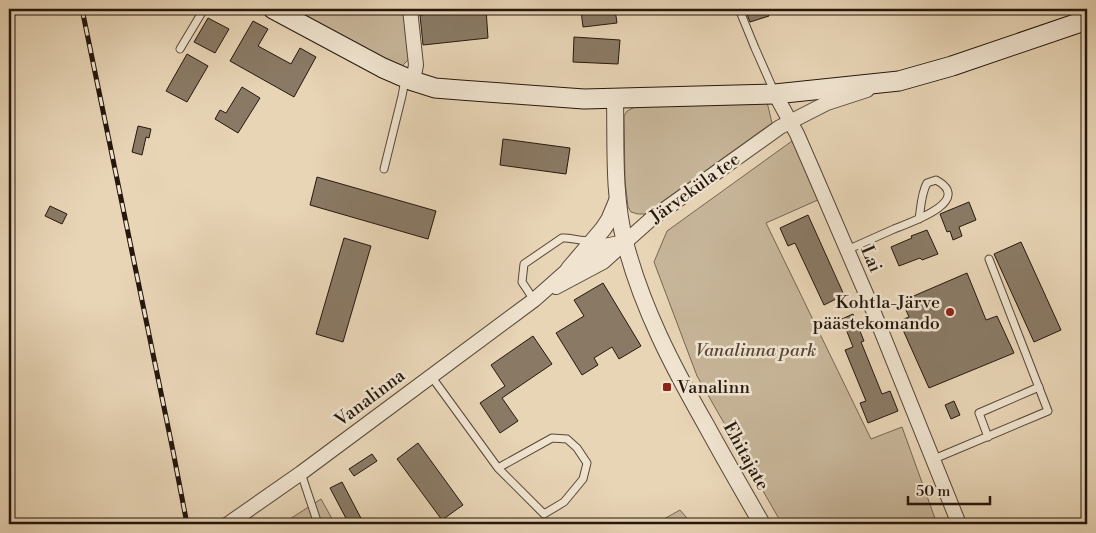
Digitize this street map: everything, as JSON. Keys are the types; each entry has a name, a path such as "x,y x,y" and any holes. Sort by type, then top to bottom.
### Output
{"main road":[{"name":"Järveküla tee","path":"273,9 352,52 409,80 436,88 584,99 775,94 899,81 952,66 1087,20"}],"street":[{"path":"409,80 416,65 410,9"},
{"name":"Järveküla tee","path":"625,242 657,214 790,122 827,102 899,81"},
{"name":"Lai","path":"775,94 804,150 847,250 959,524"},
{"path":"615,99 616,176 625,242"},
{"path":"569,269 609,220 618,198"},
{"name":"Vanalinna","path":"228,524 301,473 534,300 569,269 604,246 625,242"},
{"name":"Vanalinna","path":"534,300 603,262 625,242"},
{"name":"Ehitajate","path":"625,242 647,310 664,349 762,524"}],"lane":[{"path":"180,49 204,9"},
{"path":"739,9 775,94"},
{"path":"384,169 402,96 409,80"},
{"path":"847,250 934,212 947,200 948,195 944,185 936,180 927,183 922,197 919,218"},
{"path":"534,300 522,282 524,264 562,238 585,241 595,238"},
{"path":"934,459 1048,411 989,259"},
{"path":"431,376 498,468 544,514 564,502 583,479 587,463 577,448 567,439 552,438 498,468"},
{"path":"988,437 979,414 1039,388"},
{"path":"301,473 318,524"}],"green space":[{"path":"290,9 405,9 410,58 399,69"},
{"path":"767,102 772,123 645,214 631,212 628,207 625,180 624,116 627,111 635,107"},
{"name":"Vanalinna park","path":"792,141 820,199 766,223 871,439 902,427 937,524 782,524 697,376 654,262 667,231"},
{"path":"321,499 335,524 282,524"},
{"path":"680,510 692,524 655,524"}],"building":[{"path":"486,9 488,38 423,45 420,15"},
{"path":"615,9 617,23 583,27 581,11"},
{"path":"745,9 767,9 769,16 750,22"},
{"path":"208,18 229,29 215,53 194,42"},
{"path":"253,21 268,29 258,46 291,64 300,48 316,57 294,97 230,61"},
{"path":"574,37 620,40 618,64 573,62"},
{"path":"187,54 208,66 187,102 166,91"},
{"path":"242,87 260,98 238,133 215,119 220,110 226,113"},
{"path":"138,126 151,129 149,138 146,137 142,155 132,152"},
{"path":"503,139 570,148 566,174 500,165"},
{"path":"317,177 436,211 428,239 310,205"},
{"path":"969,202 976,220 959,227 962,236 953,240 950,231 947,232 940,214"},
{"path":"50,206 67,214 62,224 45,216"},
{"path":"808,215 844,295 824,305 795,243 788,246 780,228"},
{"path":"927,230 938,254 899,266 891,247"},
{"path":"344,238 371,246 343,342 316,334"},
{"path":"1021,242 1061,330 1034,342 994,254"},
{"path":"967,273 986,320 997,316 1014,353 929,388 899,321 909,317 902,301"},
{"path":"603,283 641,346 619,359 612,347 594,358 598,365 582,375 556,333 584,316 574,300"},
{"path":"853,314 864,341 861,342 882,394 890,391 898,411 868,423 860,403 866,401 845,350 853,347 842,319"},
{"path":"533,336 552,364 502,398 518,421 500,433 480,403 505,386 491,365"},
{"path":"954,401 960,415 951,419 945,405"},
{"path":"418,443 463,505 442,520 397,459"},
{"path":"372,454 377,461 354,476 349,469"},
{"path":"342,482 364,524 349,524 330,488"}],"railway":[{"path":"82,9 187,524"}],"place":[{"name":"Kohtla-Järve päästekomando","path":"950,312"},
{"name":"Vanalinn","path":"667,387"}]}
